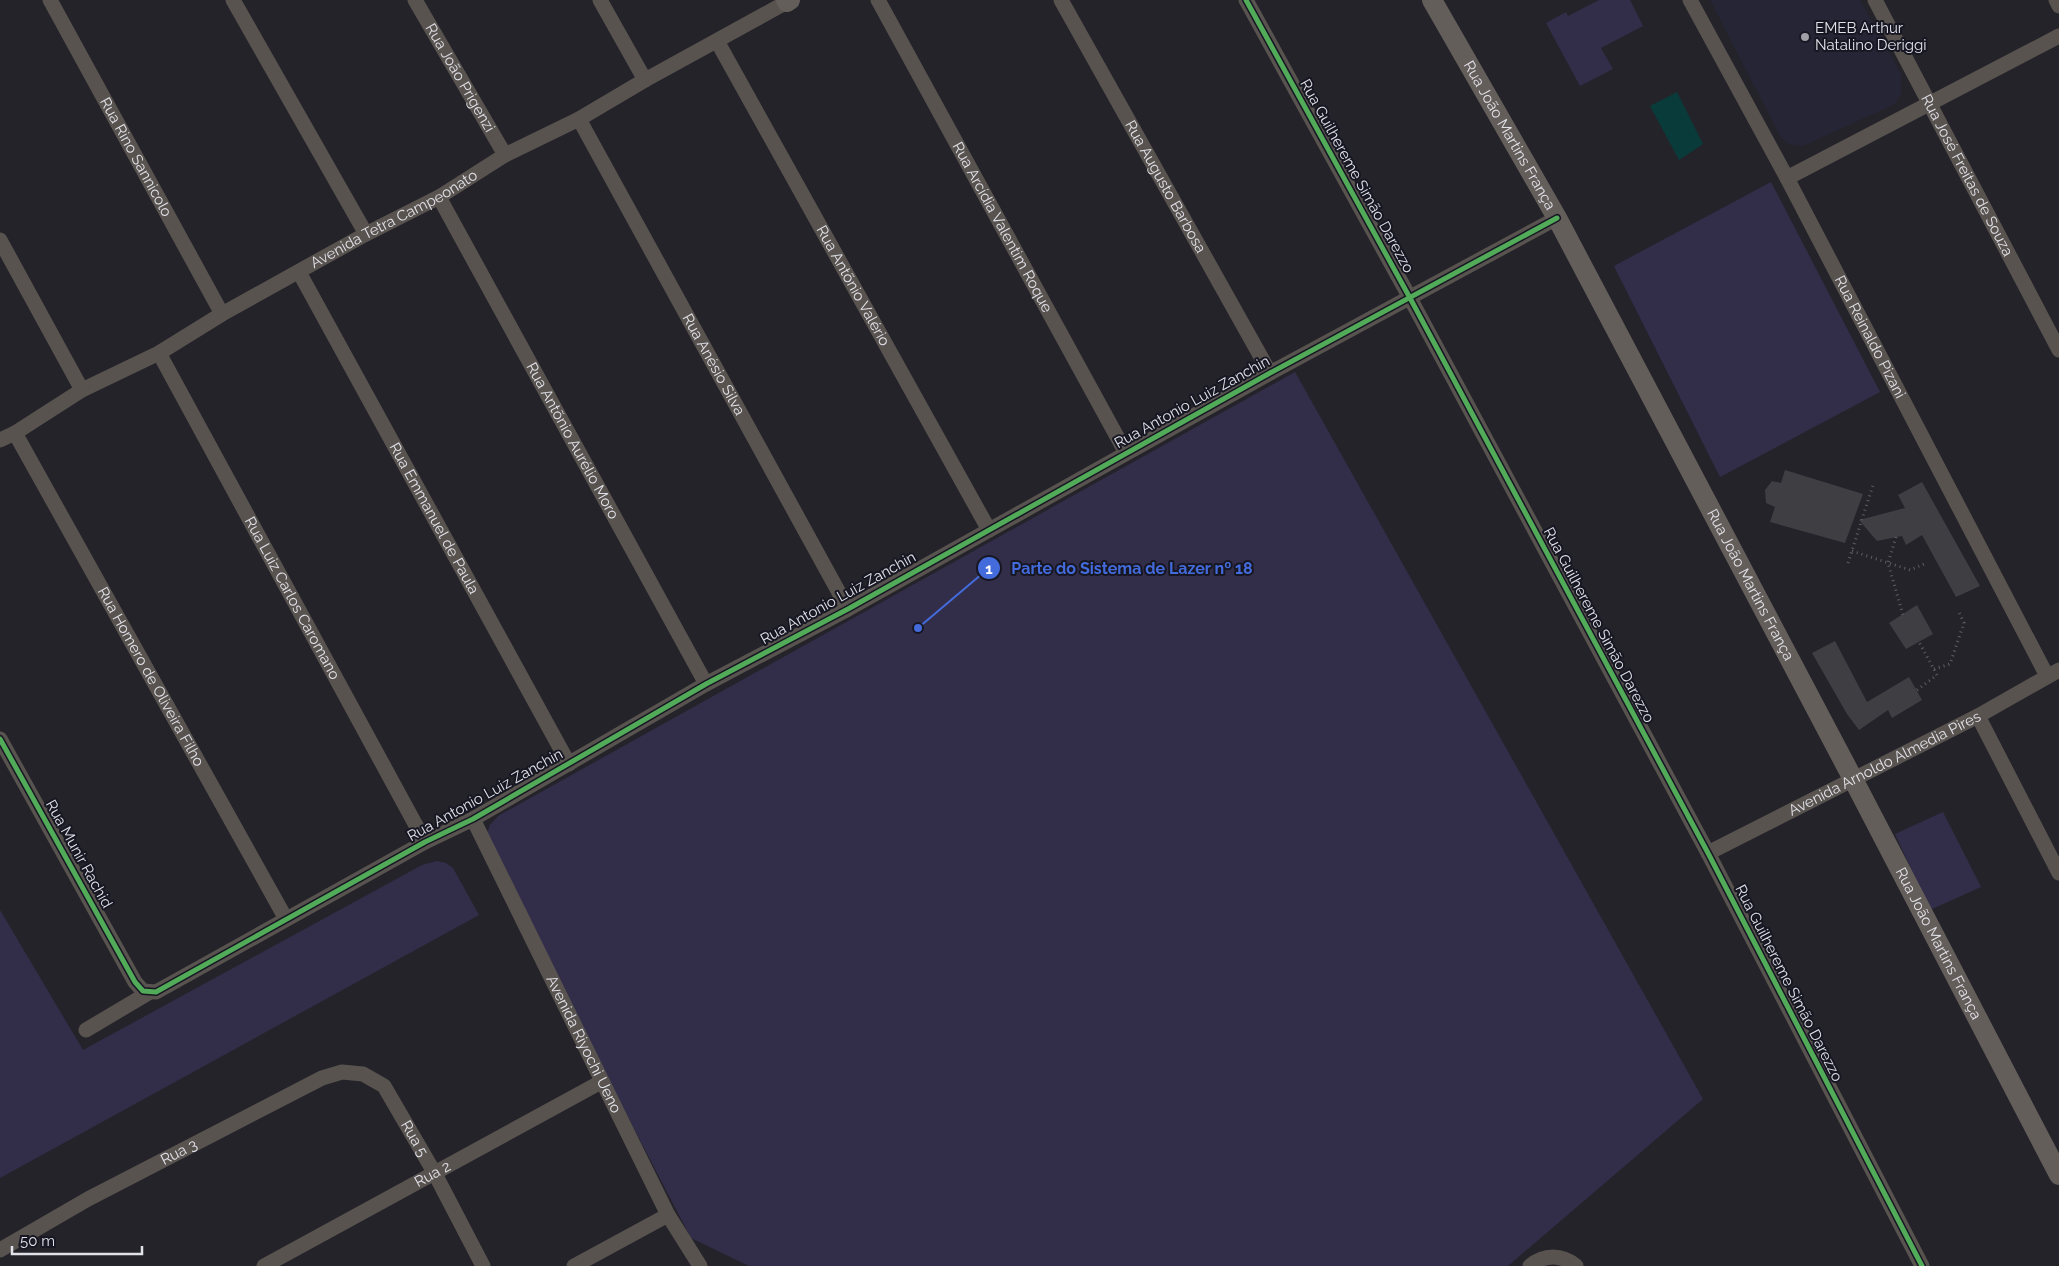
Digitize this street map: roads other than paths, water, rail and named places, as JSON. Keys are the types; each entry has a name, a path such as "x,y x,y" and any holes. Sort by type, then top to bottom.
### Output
{"main road":[{"name":"Rua João Martins França","path":"1432,0 1557,218 1853,779 2059,1176"}],"street":[{"name":"Rua Rino Sannicolo","path":"50,0 222,314"},
{"path":"232,0 366,234"},
{"name":"Rua João Prigenzi","path":"415,0 505,155"},
{"path":"600,0 645,80"},
{"name":"Rua Arcídia Valentim Roque","path":"878,0 1126,453"},
{"name":"Rua Augusto Barbosa","path":"1061,0 1270,373"},
{"name":"Rua Guilhereme Simão Darezzo","path":"1246,0 1410,298 1708,854 1922,1266"},
{"name":"Rua Reinaldo Pizani","path":"1690,0 2053,673"},
{"name":"Rua José Freitas de Souza","path":"1875,0 2059,350"},
{"path":"2056,0 2059,6"},
{"name":"Avenida Tetra Campeonato","path":"0,440 15,433 82,390 159,353 222,314 366,234 440,196 505,155 579,120 645,80 788,1"},
{"path":"1786,178 2059,36"},
{"name":"Rua Antõnio Valério","path":"717,41 989,530"},
{"name":"Rua Anésio Silva","path":"579,120 848,609"},
{"name":"Rua Antõnio Aurélio Moro","path":"440,196 706,684"},
{"name":"Rua Antonio Luiz Zanchin","path":"86,1030 150,992 156,992 425,842 474,819 706,684 848,609 1270,373 1557,218"},
{"path":"0,240 82,390"},
{"name":"Rua Emmanuel de Paula","path":"299,272 569,764"},
{"name":"Rua Luiz Carlos Caromano","path":"159,353 425,842"},
{"name":"Rua Homero de Oliveira Filho","path":"15,433 286,919"},
{"name":"Avenida Arnoldo Almedia Pires","path":"1708,854 1978,716 2053,673"},
{"path":"1978,716 2059,873"},
{"name":"Rua Munir Rachid","path":"0,739 135,982 143,991 150,992"},
{"name":"Avenida Riyochi Ueno","path":"474,819 601,1082 668,1215 700,1266"},
{"name":"Rua 3","path":"0,1250 88,1199 322,1078 342,1072 364,1074"},
{"name":"Rua 5","path":"364,1074 384,1086 434,1172 483,1266"},
{"name":"Rua 2","path":"264,1266 601,1082"},
{"path":"574,1266 668,1215"},
{"path":"1530,1266 1540,1259 1555,1257 1566,1259 1576,1266"}],"place":[{"name":"EMEB Arthur Natalino Deriggi","path":"1805,37"},
{"name":"Parte do Sistema de Lazer nº 18","path":"918,628"}]}
